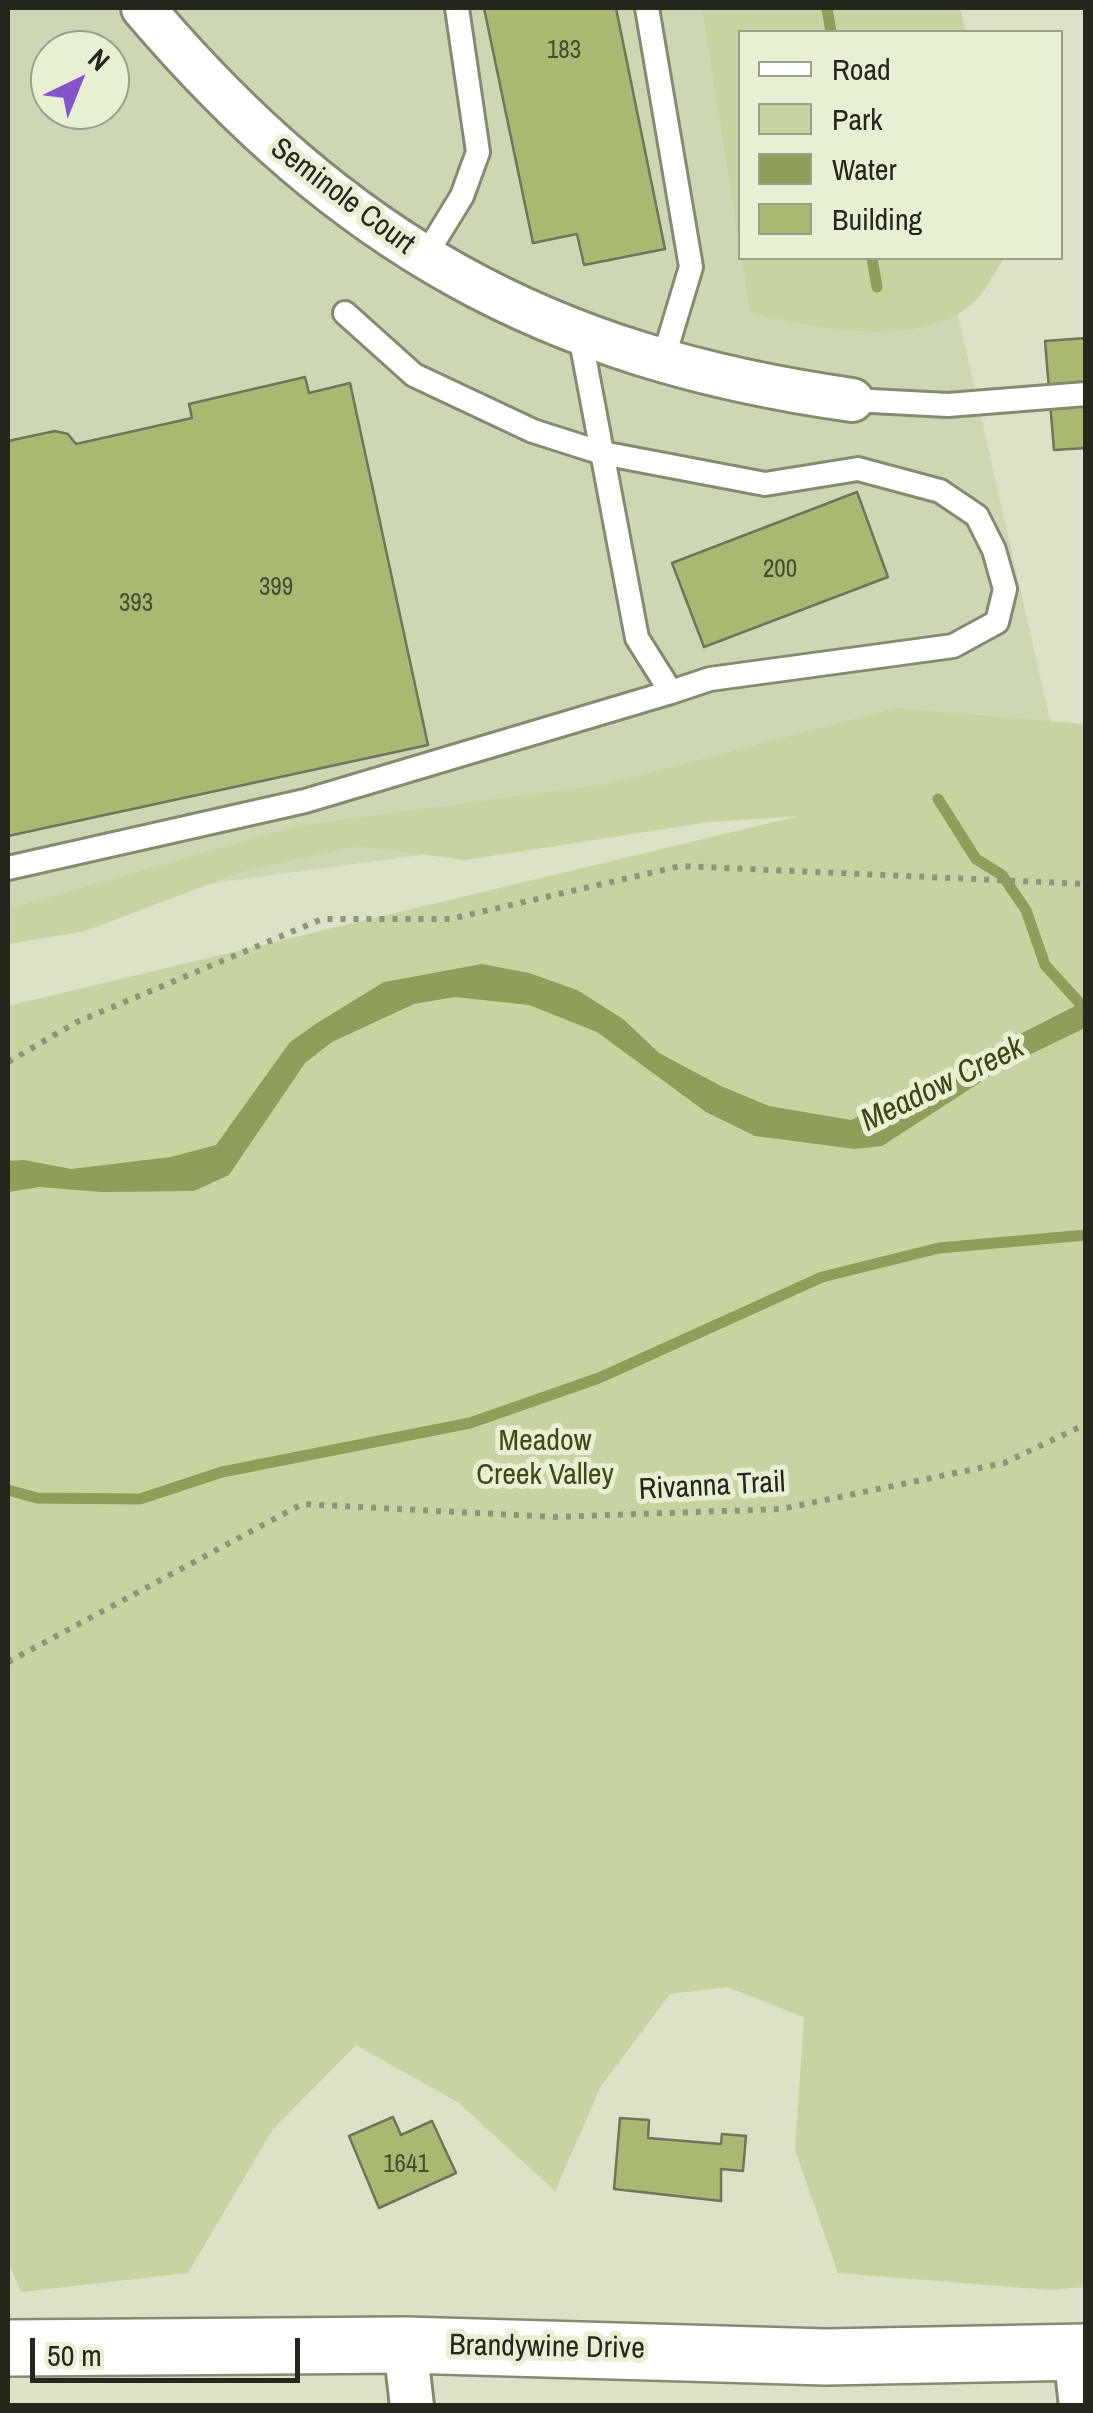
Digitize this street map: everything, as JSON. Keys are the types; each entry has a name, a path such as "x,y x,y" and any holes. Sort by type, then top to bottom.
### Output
{"street":[{"name":"Seminole Court","path":"143,8 203,78 270,144 327,192 424,258 536,318 662,363 756,386 852,400"},
{"name":"Brandywine Drive","path":"8,2348 405,2345 826,2357 1081,2370"},
{"path":"405,2345 412,2406"}],"lane":[{"path":"424,258 462,196 478,152 457,8"},
{"path":"647,8 691,266 662,363"},
{"path":"8,868 304,800 710,679 953,646 997,622 1005,589 994,550 977,516 940,491 858,469 765,484 602,452 533,431 414,375 345,313"},
{"path":"580,335 638,638 671,692"},
{"path":"852,400 948,406 1086,394"}],"path":[{"path":"8,1062 76,1022 322,919 450,919 681,866 1086,884"},
{"name":"Rivanna Trail","path":"8,1662 302,1504 554,1516 780,1510 1004,1463 1086,1424"}],"shaded area":[{"path":"8,8 888,8 738,30 738,260 945,260 1061,768 8,911"}],"green space":[{"path":"702,8 960,8 966,30 738,30 738,236"},
{"path":"742,260 1003,260 979,297 957,314 931,325 870,332 806,325 750,313"},
{"name":"Meadow Creek Valley","path":"896,708 1085,724 1085,2287 1050,2290 838,2273 795,2150 804,2017 727,1987 670,1994 601,2086 555,2191 459,2103 356,2045 273,2129 188,2273 21,2292 8,2262 8,1006 799,816 709,822 466,860 357,846 241,872 85,931 8,944 8,909 297,826 607,784"}],"water":[{"name":"Meadow Creek","path":"482,964 529,973 577,990 623,1019 659,1053 721,1086 769,1106 851,1120 1085,1001 1085,1028 1004,1067 882,1146 855,1149 755,1136 706,1112 597,1032 529,1005 455,997 414,1004 332,1042 305,1063 229,1175 194,1191 102,1192 39,1187 8,1192 8,1161 24,1160 71,1169 171,1157 216,1145 290,1042 317,1023 384,982"}],"building":[{"path":"484,8 616,8 665,249 584,265 577,234 533,243"},
{"path":"1086,338 1086,448 1054,450 1045,341"},
{"path":"305,377 309,393 350,383 428,745 8,836 8,441 55,431 68,434 76,444 192,418 189,404"},
{"path":"857,492 888,577 704,647 672,563"},
{"path":"393,2117 401,2135 432,2121 456,2173 379,2208 349,2136"},
{"path":"620,2118 649,2120 648,2138 721,2144 722,2134 746,2136 743,2171 721,2169 721,2201 614,2189"}],"waterway":[{"path":"827,8 831,30"},
{"path":"872,260 877,287"},
{"path":"938,799 976,859 1002,875 1026,910 1045,965 1086,1010"},
{"path":"8,1490 37,1498 140,1499 222,1472 470,1423 599,1378 822,1277 939,1248 1086,1235"}]}
